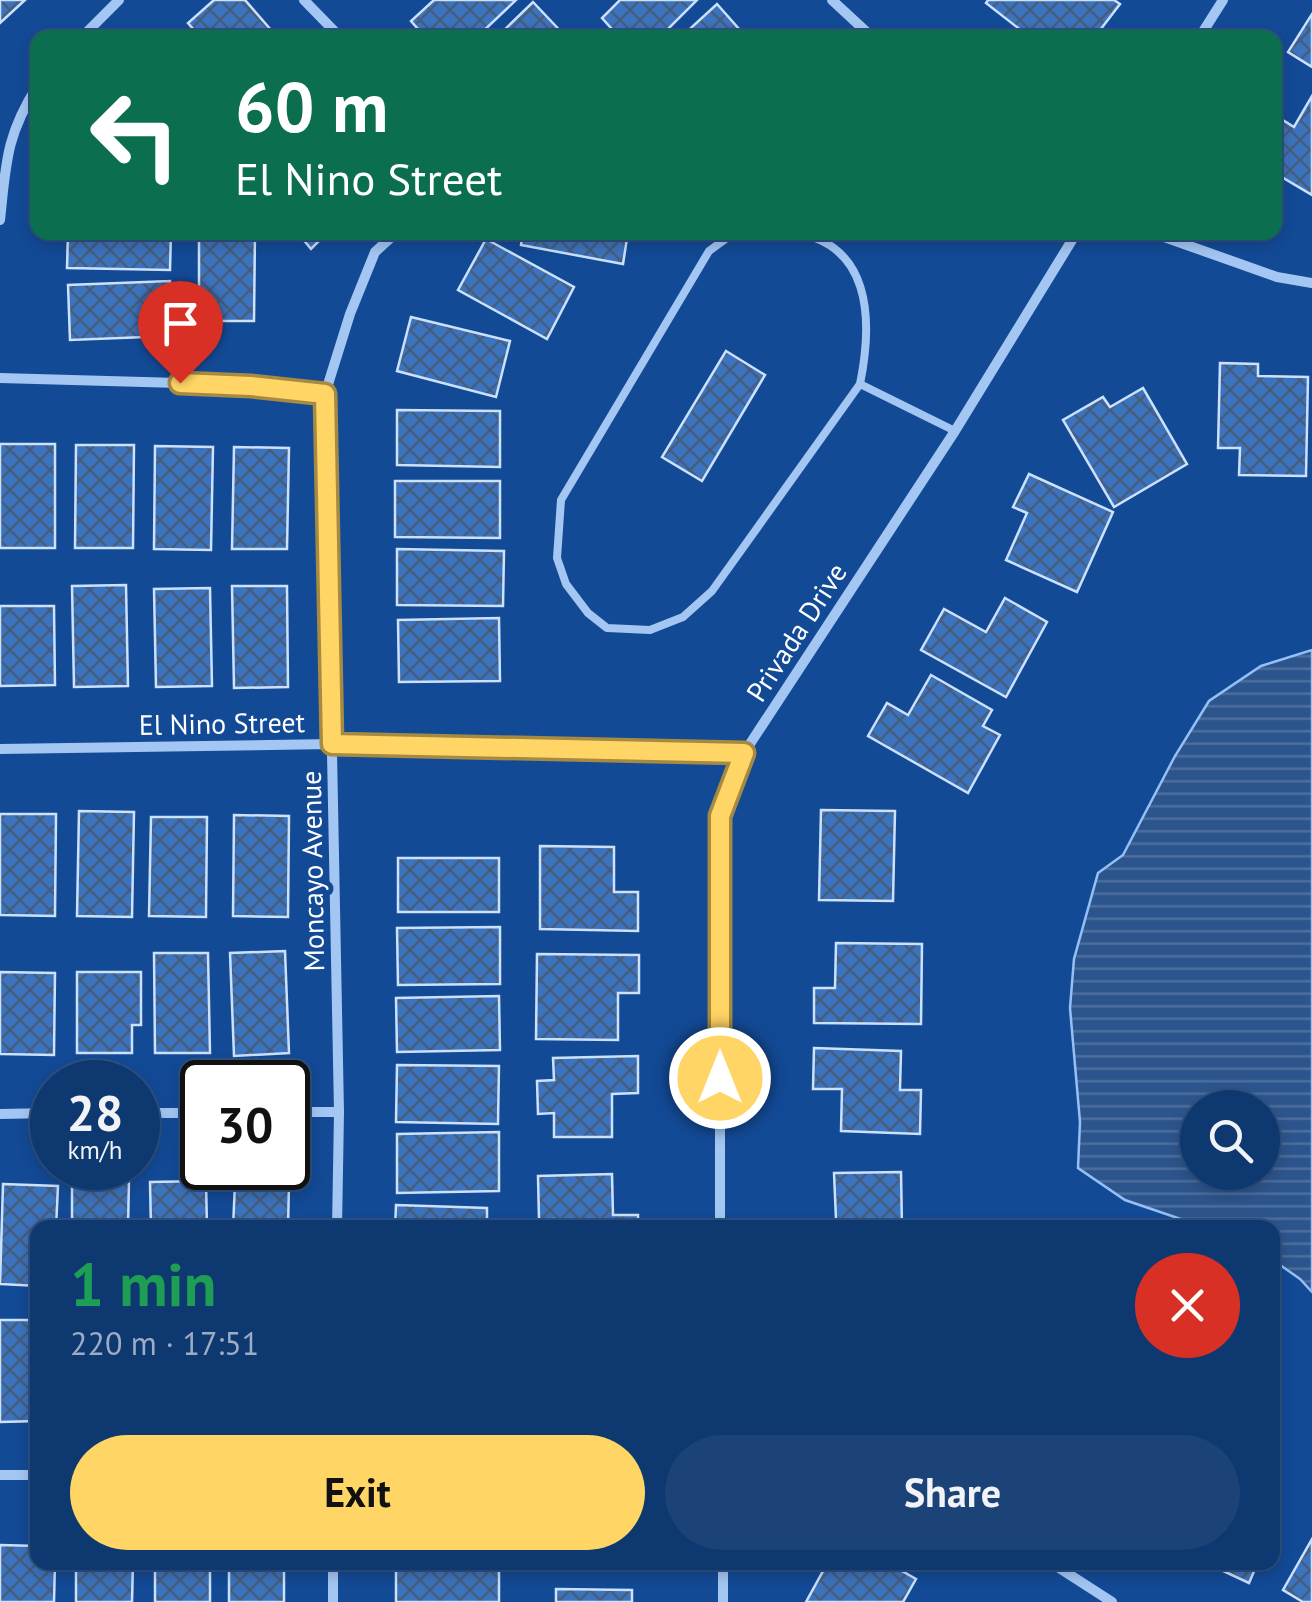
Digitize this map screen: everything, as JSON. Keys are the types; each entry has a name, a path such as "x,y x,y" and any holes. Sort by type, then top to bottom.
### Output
{"street":[{"path":"89,30 120,0"},
{"path":"304,0 333,30"},
{"path":"832,0 864,30"},
{"path":"1204,30 1223,0"},
{"path":"0,220 8,144 30,97"},
{"name":"Moncayo Avenue","path":"337,1220 325,394 374,252 387,240"},
{"name":"Privada Drive","path":"720,1220 720,816 744,753 955,431 1072,240"},
{"path":"1172,240 1276,278 1312,283"},
{"path":"0,378 251,386 325,394"},
{"name":"El Nino Street","path":"0,749 332,744 744,753"},
{"path":"310,1112 338,1112"},
{"path":"0,1114 30,1114"},
{"path":"0,1474 30,1474"},
{"path":"333,1570 333,1602"},
{"path":"723,1570 724,1602"},
{"path":"1062,1570 1112,1602"}],"lane":[{"path":"724,240 709,251 561,500 557,558 566,584 588,613 607,628 650,630 683,617 712,591 860,384 867,352 867,310 859,276 834,250 816,240"},
{"path":"860,384 955,431"}],"water":[{"path":"1312,650 1312,1292 1280,1265 1280,1220 1184,1220 1125,1200 1078,1168 1080,1122 1070,1008 1074,959 1098,873 1123,855 1209,701 1261,666"}],"building":[{"path":"0,0 25,0 0,23"},
{"path":"214,0 245,0 271,30 194,30 188,23"},
{"path":"434,0 516,0 484,30 419,30 411,21"},
{"path":"620,0 697,0 667,30 613,30 602,18"},
{"path":"1114,0 1120,4 1100,30 1021,30 986,3"},
{"path":"533,2 559,30 504,30"},
{"path":"717,4 740,30 689,30"},
{"path":"1312,14 1312,67 1288,52"},
{"path":"1312,96 1312,195 1282,177 1282,119 1294,127"},
{"path":"68,240 171,240 170,270 67,268"},
{"path":"199,240 255,240 254,321 199,321"},
{"path":"304,240 320,240 311,249"},
{"path":"485,240 574,287 547,339 458,290"},
{"path":"522,240 627,240 623,264 521,245"},
{"path":"170,281 171,336 70,340 68,285"},
{"path":"411,317 510,341 496,397 397,371"},
{"path":"726,351 765,375 702,481 662,457"},
{"path":"1220,363 1258,364 1258,376 1308,377 1306,476 1239,475 1240,448 1218,448"},
{"path":"1143,388 1187,464 1114,507 1063,420 1103,397 1110,407"},
{"path":"397,410 500,411 500,467 397,465"},
{"path":"0,444 55,444 55,548 0,548"},
{"path":"76,445 134,445 133,548 75,548"},
{"path":"155,446 213,447 211,550 154,549"},
{"path":"234,447 289,448 287,549 232,549"},
{"path":"1029,474 1113,512 1077,592 1006,560 1027,513 1013,507"},
{"path":"395,481 500,481 500,538 395,537"},
{"path":"397,549 504,551 503,606 397,605"},
{"path":"126,585 128,686 74,687 72,586"},
{"path":"232,586 287,586 288,687 234,688"},
{"path":"210,588 212,686 156,687 154,589"},
{"path":"1005,598 1047,622 1006,697 921,650 944,609 986,632"},
{"path":"0,606 54,606 55,685 0,686"},
{"path":"499,618 500,681 399,682 398,620"},
{"path":"931,675 992,710 983,726 1000,735 968,793 868,736 887,703 908,715"},
{"path":"821,810 895,811 893,901 819,900"},
{"path":"79,811 134,812 132,917 77,916"},
{"path":"0,814 56,814 55,916 0,915"},
{"path":"234,815 289,816 288,917 233,916"},
{"path":"151,817 207,817 206,917 149,916"},
{"path":"540,846 614,847 614,892 638,892 638,931 540,929"},
{"path":"398,858 499,858 499,912 398,912"},
{"path":"500,927 500,984 398,985 397,928"},
{"path":"836,943 922,944 921,1024 814,1023 814,988 835,988"},
{"path":"285,951 289,1053 234,1056 230,953"},
{"path":"154,953 208,953 210,1053 155,1053"},
{"path":"537,954 639,955 639,993 618,993 618,1040 536,1039"},
{"path":"0,972 55,973 54,1055 0,1054"},
{"path":"77,972 141,972 141,1025 132,1025 132,1053 77,1053"},
{"path":"499,996 500,1050 397,1052 396,998"},
{"path":"814,1048 901,1051 900,1090 921,1090 920,1134 841,1131 842,1089 813,1089"},
{"path":"638,1056 638,1093 612,1094 612,1137 554,1137 554,1113 538,1114 537,1081 554,1080 553,1058"},
{"path":"397,1065 499,1066 498,1124 396,1122"},
{"path":"499,1132 499,1191 397,1193 397,1134"},
{"path":"901,1172 902,1220 813,1220 836,1219 834,1173"},
{"path":"612,1174 613,1215 638,1215 638,1220 539,1220 538,1176"},
{"path":"180,1181 180,1190 206,1190 207,1220 151,1220 150,1190 160,1190 160,1182"},
{"path":"3,1184 30,1185 30,1190 58,1190 56,1220 30,1220 30,1286 0,1284"},
{"path":"72,1190 129,1190 128,1220 72,1220"},
{"path":"235,1190 289,1190 288,1220 233,1220"},
{"path":"396,1205 487,1208 487,1220 395,1220"},
{"path":"0,1320 30,1320 30,1421 0,1422"},
{"path":"1312,1539 1312,1602 1303,1602 1283,1590"},
{"path":"0,1545 30,1546 30,1570 55,1570 54,1602 0,1602"},
{"path":"76,1570 133,1570 132,1602 76,1602"},
{"path":"155,1570 210,1570 210,1602 155,1602"},
{"path":"229,1570 284,1570 284,1602 229,1602"},
{"path":"396,1570 499,1570 499,1602 396,1602"},
{"path":"824,1570 900,1570 916,1579 903,1602 806,1602"},
{"path":"1221,1570 1255,1570 1249,1583"},
{"path":"556,1589 632,1590 632,1602 556,1602"}],"route":[{"path":"180,383 325,394 332,744 744,753 720,816 720,1078"}]}
